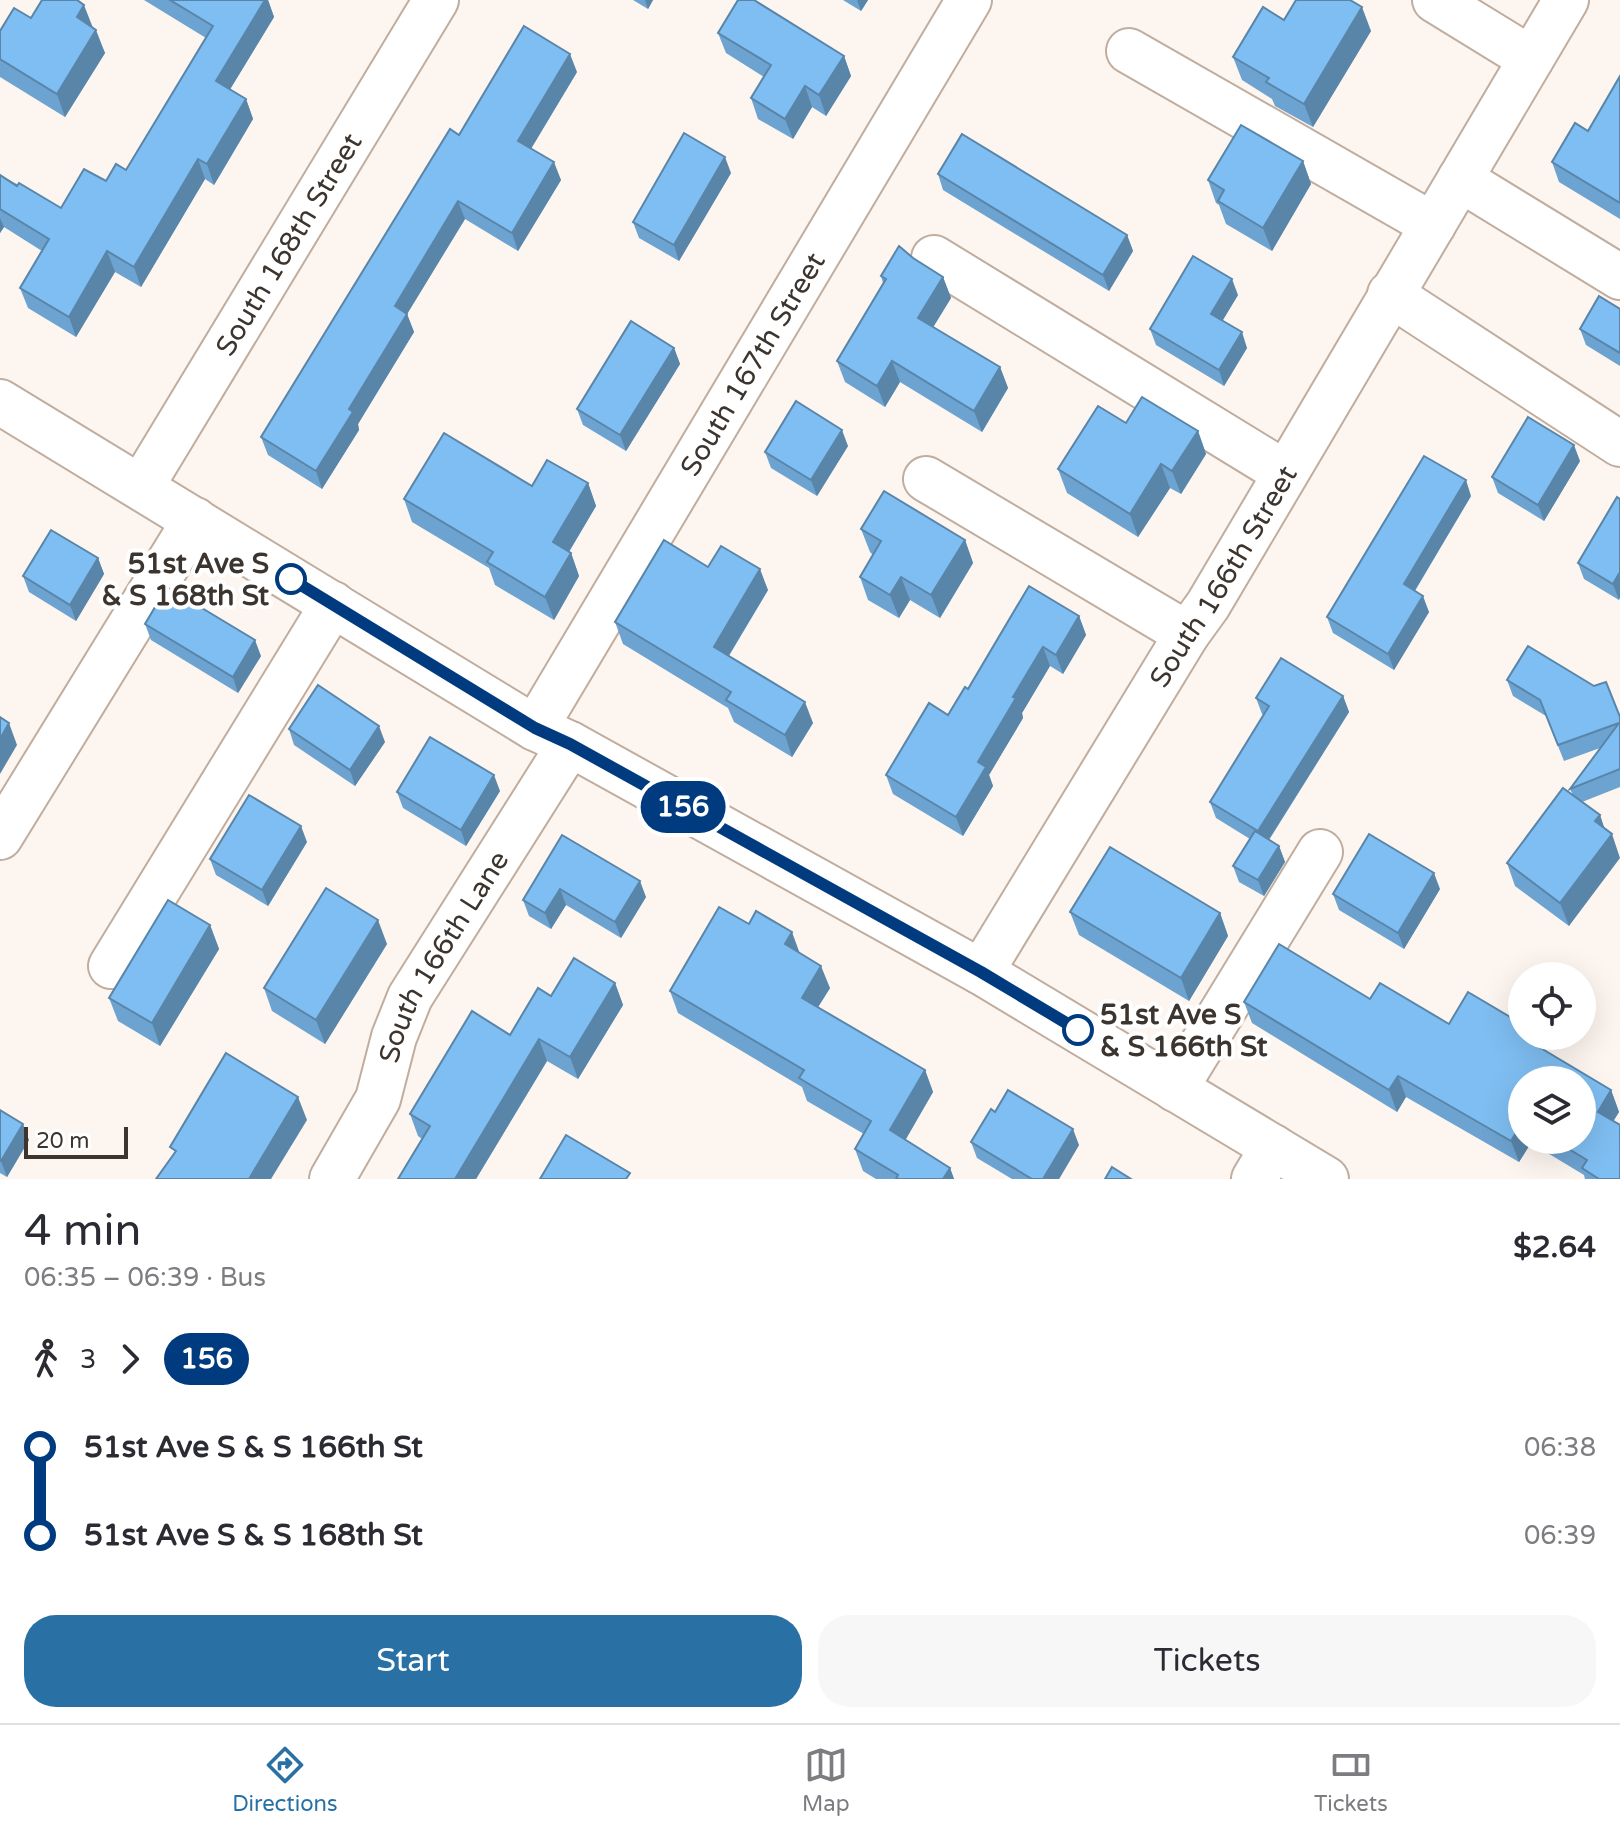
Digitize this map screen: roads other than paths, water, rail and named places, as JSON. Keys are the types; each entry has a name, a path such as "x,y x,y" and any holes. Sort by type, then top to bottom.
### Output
{"street":[{"name":"South 168th Street","path":"141,487 436,0"},
{"name":"South 167th Street","path":"553,736 969,0"},
{"path":"1435,0 1531,59"},
{"name":"South 166th Street","path":"981,972 1187,634 1208,605 1566,0"},
{"path":"1129,51 1433,225"},
{"path":"1460,179 1620,277"},
{"path":"934,258 1285,473"},
{"path":"1390,294 1620,444"},
{"path":"0,402 553,736 981,972 1175,1089 1264,1163 1326,1179"},
{"path":"926,479 1187,634"},
{"path":"0,837 195,520"},
{"path":"111,966 333,604"},
{"name":"South 166th Lane","path":"332,1179 378,1099 394,1037 410,997 553,736"},
{"path":"1175,1089 1320,852"}],"place":[{"name":"51st Ave S & S 168th St","path":"291,579"},
{"name":"51st Ave S & S 166th St","path":"1078,1030"}]}
